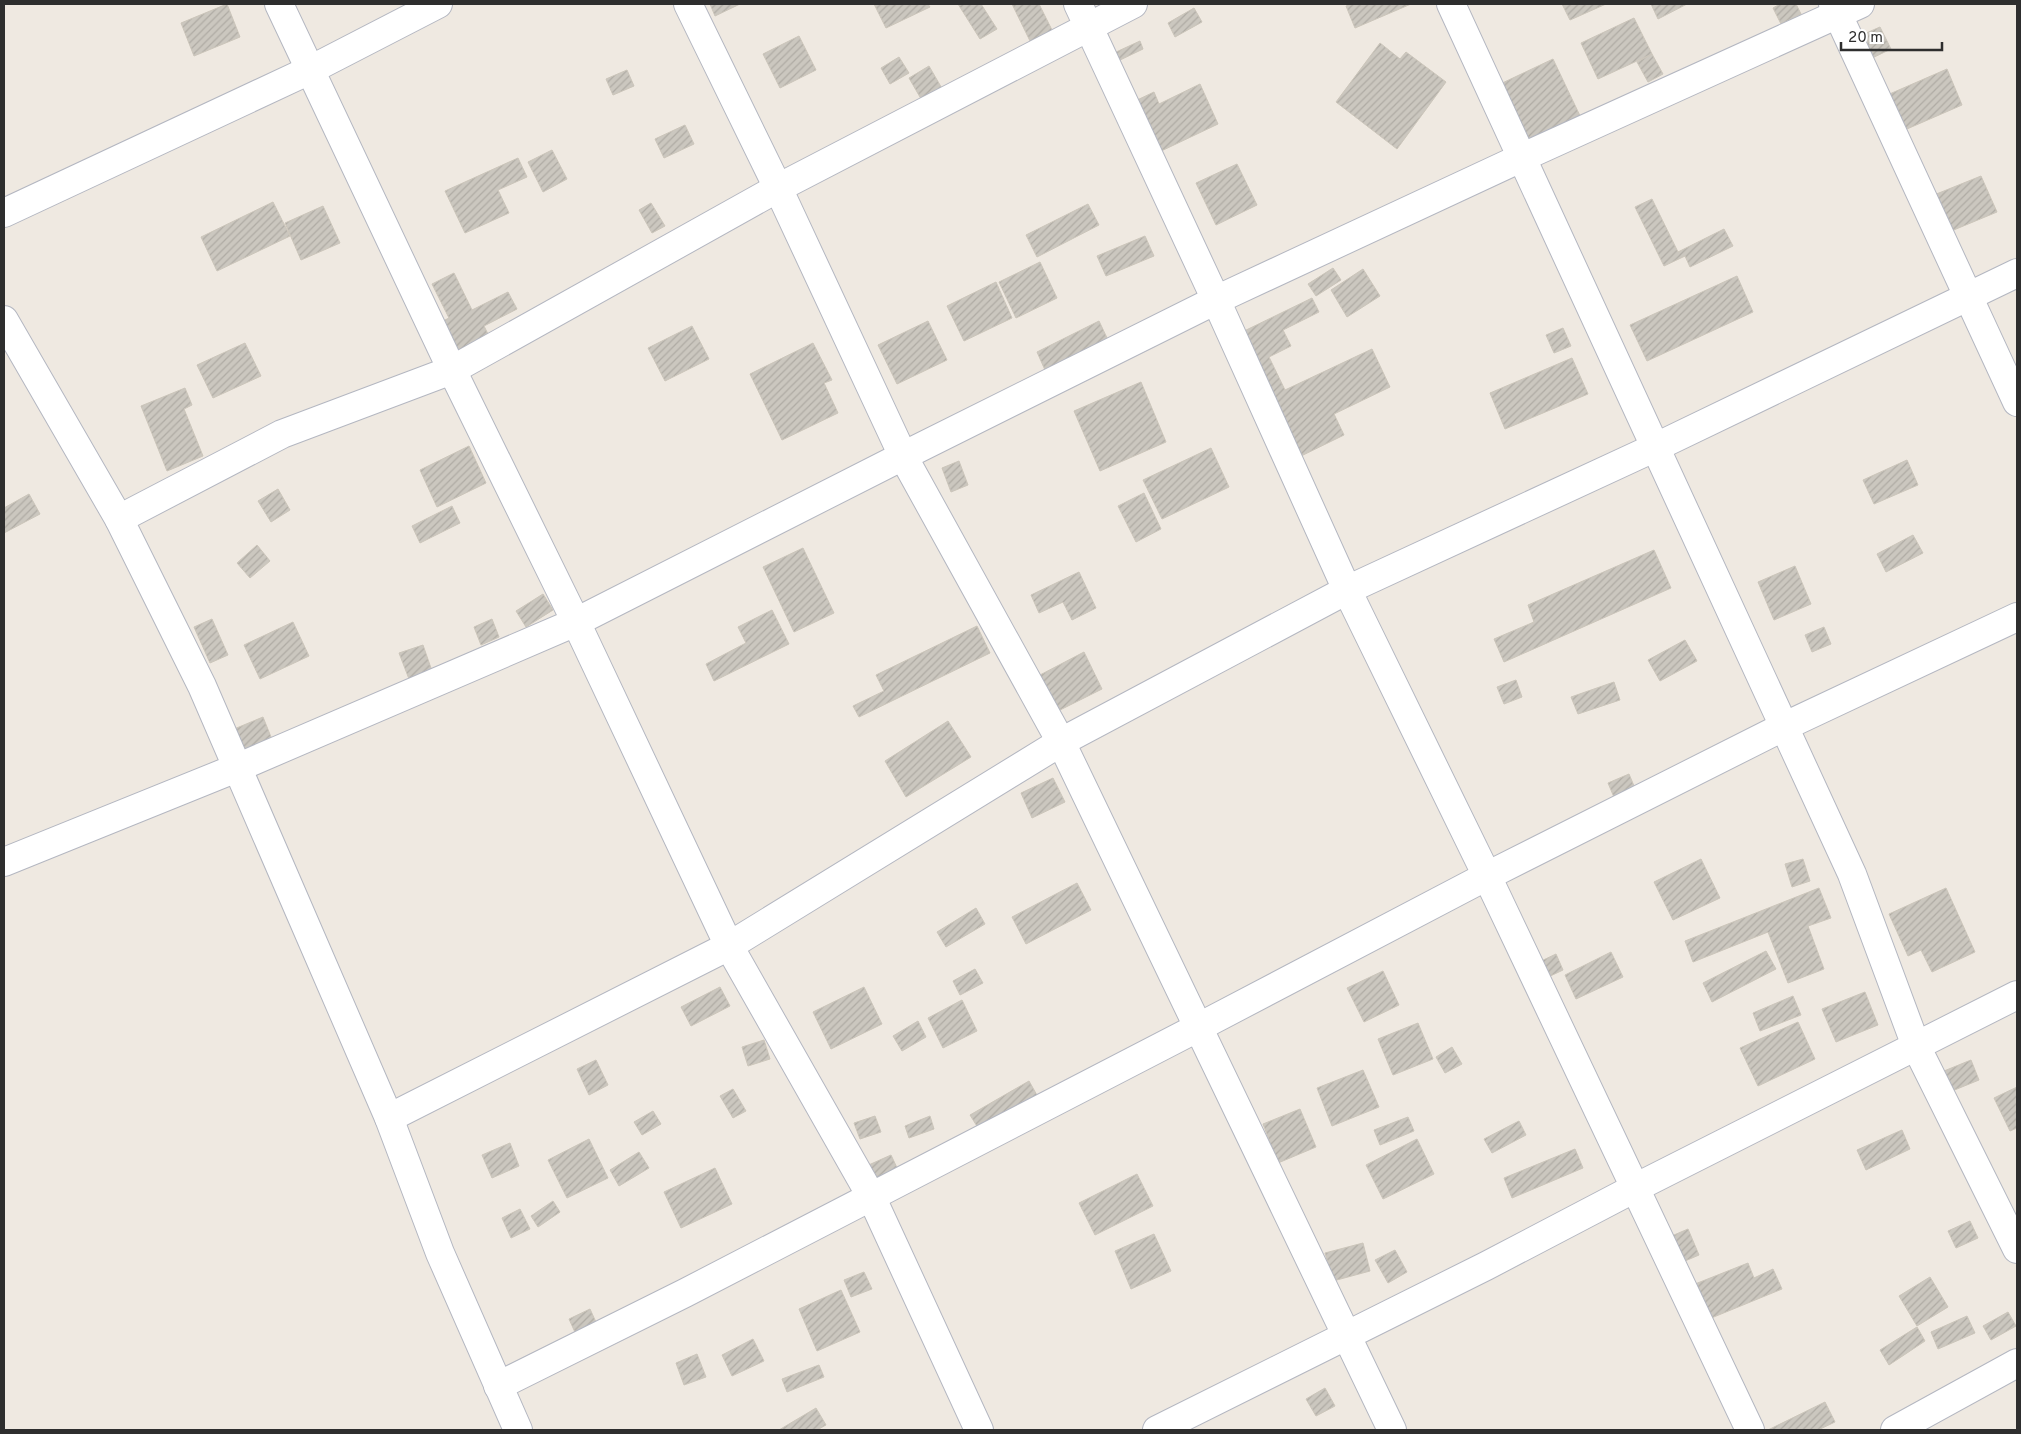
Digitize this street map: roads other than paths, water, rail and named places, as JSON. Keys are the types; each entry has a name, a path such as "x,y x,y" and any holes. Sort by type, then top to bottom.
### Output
{"street":[{"path":"279,4 312,69 452,370 576,622 729,946 871,1196 979,1430"},
{"path":"4,213 312,69 438,4"},
{"path":"688,4 778,188 902,456 1061,742 1392,1430"},
{"path":"119,518 282,434 452,370 1083,15 1133,4"},
{"path":"1451,4 1852,874 1916,1046 2017,1249"},
{"path":"4,862 239,767 576,622 902,456 1216,300 1843,7 1968,298 2017,402"},
{"path":"1083,15 1216,300 1347,590 1487,876 1750,1430"},
{"path":"389,1118 729,946 1061,742 1347,590 1656,447 2017,273"},
{"path":"4,320 119,518 202,686 239,767 389,1118 440,1253 518,1430"},
{"path":"498,1386 1199,1028 1487,876 1783,727 2017,617"},
{"path":"1157,1430 1346,1334 1486,1266 1635,1188 2017,995"},
{"path":"1895,1430 2017,1363"}]}
